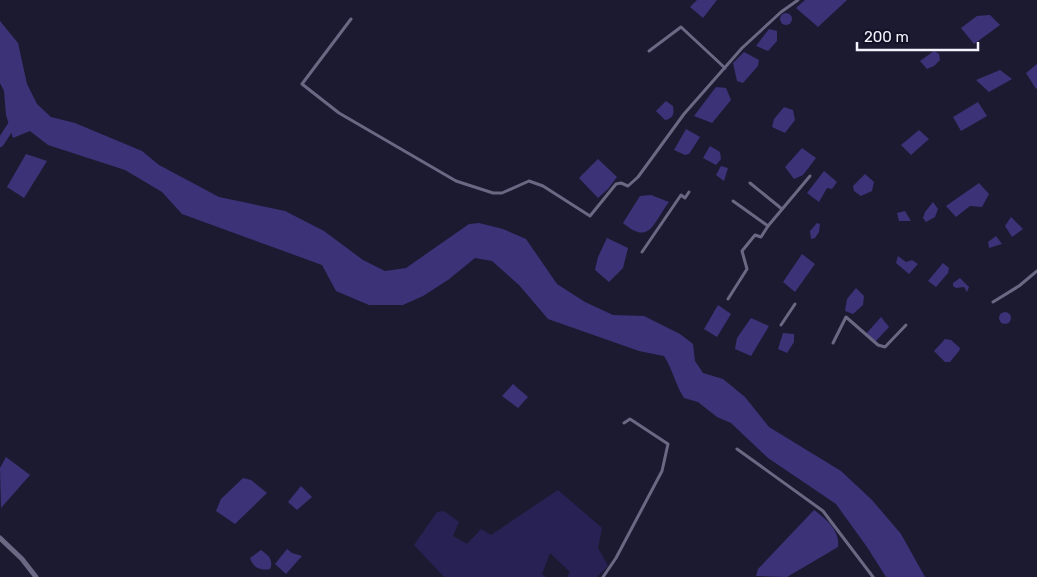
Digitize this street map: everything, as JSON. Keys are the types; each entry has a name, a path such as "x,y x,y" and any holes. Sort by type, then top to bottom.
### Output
{"main road":[{"path":"0,538 22,559 36,577"}],"street":[{"path":"351,19 302,84 327,104 356,123 451,178 471,186 502,193 529,181 543,186 590,216 616,184 622,183 628,186 638,177 684,114 725,68 758,32 798,0"},
{"path":"649,51 681,27 725,68"},
{"path":"728,299 747,269 742,251 755,235 761,237 810,176"},
{"path":"750,183 782,209"},
{"path":"642,252 681,195 685,198 689,192"},
{"path":"733,201 768,226"},
{"path":"993,302 1019,286 1037,271"},
{"path":"781,325 794,304"},
{"path":"833,343 846,317 878,345 885,347 906,325"},
{"path":"603,577 616,558 662,472 668,444 630,419 624,424"},
{"path":"737,449 823,511 873,577"}],"shaded area":[{"path":"697,0 717,0 703,18 690,7"},
{"path":"805,0 847,0 818,27 796,8"},
{"path":"784,13 788,13 792,19 788,25 784,25 780,21 780,17"},
{"path":"990,15 1000,25 974,44 961,28 977,16"},
{"path":"0,21 18,43 27,84 37,104 51,117 75,123 142,151 159,165 219,197 285,211 324,231 363,260 385,271 406,268 469,224 479,223 503,229 526,239 557,284 585,302 613,315 644,316 680,334 693,344 695,361 703,373 723,379 745,397 769,427 841,471 872,500 901,534 925,577 886,577 836,504 768,458 731,423 717,417 698,402 684,398 664,356 639,351 548,319 519,285 492,261 475,258 448,280 423,296 403,305 369,305 336,291 322,265 182,214 162,192 125,170 48,145 30,131 13,138 6,115 4,91 0,83"},
{"path":"769,29 777,31 777,41 768,51 756,46"},
{"path":"934,51 939,54 940,60 934,66 927,69 920,61"},
{"path":"744,52 759,60 758,66 743,83 737,81 733,63"},
{"path":"1037,64 1037,88 1036,89 1026,73"},
{"path":"1000,70 1012,79 989,92 976,80"},
{"path":"716,87 726,88 731,100 712,123 694,116"},
{"path":"666,101 673,106 673,115 665,120 656,111"},
{"path":"978,102 987,116 961,131 953,117"},
{"path":"784,107 793,110 795,120 785,133 772,127 774,119"},
{"path":"686,129 700,137 689,154 685,155 674,150"},
{"path":"919,130 929,139 911,155 901,145"},
{"path":"710,146 720,152 721,159 716,165 703,158"},
{"path":"802,148 816,158 803,175 794,179 785,167"},
{"path":"26,154 47,161 24,198 7,187"},
{"path":"598,159 617,177 598,198 579,178"},
{"path":"721,166 728,168 724,181 716,175"},
{"path":"824,171 837,182 832,189 827,188 819,202 807,193"},
{"path":"865,174 874,182 872,191 861,196 854,191 853,186"},
{"path":"979,183 989,194 982,207 970,206 956,217 946,206"},
{"path":"651,195 669,202 650,229 645,232 632,230 623,223 640,196"},
{"path":"933,202 938,209 935,217 926,222 923,218 925,212"},
{"path":"905,211 911,221 899,221 897,213"},
{"path":"1011,217 1023,229 1012,237 1005,226"},
{"path":"817,223 820,224 819,232 815,238 811,239 810,231"},
{"path":"996,236 1002,244 989,248 988,242"},
{"path":"607,238 628,248 623,268 609,282 595,270 598,257"},
{"path":"802,254 815,264 795,292 783,282"},
{"path":"898,256 906,262 912,260 918,264 909,274 896,263"},
{"path":"943,263 949,268 948,273 936,287 928,281"},
{"path":"960,278 969,287 967,292 964,287 956,288 953,286 953,283"},
{"path":"856,288 864,296 863,305 853,314 845,311 847,299"},
{"path":"718,305 731,314 717,337 704,329"},
{"path":"1003,312 1007,312 1011,318 1007,324 1003,324 999,320 999,316"},
{"path":"881,317 889,327 875,342 865,335"},
{"path":"751,318 769,326 751,356 735,349 737,338"},
{"path":"783,333 794,334 794,342 787,353 778,349"},
{"path":"945,339 951,340 960,348 950,362 945,362 934,351"},
{"path":"513,384 528,397 518,408 502,396"},
{"path":"6,457 30,475 1,508 0,468"},
{"path":"243,478 251,480 267,493 235,524 216,511 221,499"},
{"path":"301,486 312,497 297,510 288,502"},
{"path":"558,490 602,528 598,548 608,566 597,577 567,577 570,572 550,553 542,574 546,577 444,577 414,545 437,512 444,511 459,522 453,536 467,544 481,529 491,535"},
{"path":"814,510 834,530 837,535 838,547 787,577 756,576 758,569"},
{"path":"287,549 292,553 302,556 286,574 275,564"},
{"path":"261,550 271,560 270,569 258,568 251,561 250,558"}],"waterway":[{"path":"0,143 15,120"}]}
